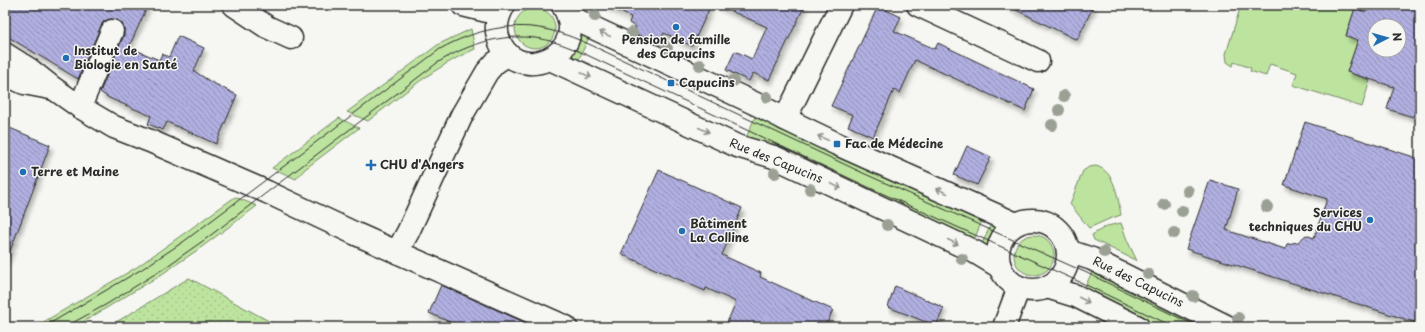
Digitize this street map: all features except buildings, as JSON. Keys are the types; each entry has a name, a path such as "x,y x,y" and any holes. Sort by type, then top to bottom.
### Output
{"street":[{"path":"234,5 267,27 291,38"},
{"path":"463,5 502,10 497,23 500,43 508,54 520,61 528,63 542,62 550,59 562,49 568,39 570,26 565,10"},
{"path":"785,120 841,5"},
{"path":"918,5 1038,61"},
{"path":"565,10 756,104 785,120 1016,224"},
{"path":"80,107 112,31"},
{"path":"5,54 30,69 53,88 80,107 114,127 150,140 262,189 356,234 566,327"},
{"path":"397,252 408,232 462,115 487,72 495,63 508,54"},
{"name":"Rue des Capucins","path":"550,59 737,146 774,157 975,252 1000,267 1006,278 1019,287"},
{"path":"5,74 24,83 53,88"},
{"path":"1000,267 998,255 1000,242 1006,232 1016,224 1023,221 1032,219 1049,223 1057,229 1063,237 1068,251 1068,259 1065,270 1056,282 1047,287 1031,290 1019,287 1004,327"},
{"name":"Rue des Capucins","path":"1068,251 1092,259 1228,327"},
{"path":"1047,287 1076,296 1138,327"}],"green space":[{"path":"1241,5 1369,5 1367,12 1355,9 1346,35 1358,40 1347,72 1370,80 1362,107 1293,85 1297,73 1270,64 1266,76 1250,71 1251,68 1234,62 1233,66 1227,62 1226,54"},
{"path":"539,8 546,11 552,17 555,28 554,36 546,45 539,48 531,48 524,45 516,36 515,24 518,17 527,9"},
{"path":"471,29 475,49 433,72 368,121 347,112 439,44"},
{"path":"591,33 577,63 568,59 577,45 580,34"},
{"path":"756,115 983,219 973,242 746,138"},
{"path":"339,118 359,128 305,169 296,179 272,168"},
{"path":"1096,166 1108,173 1117,193 1121,215 1089,228 1070,204 1083,171 1089,167"},
{"path":"235,197 257,206 199,249 159,276 75,327 35,327 137,267"},
{"path":"992,222 1000,226 992,237 989,250 981,246"},
{"path":"1121,223 1137,261 1094,240 1092,235 1107,226"},
{"path":"1034,235 1042,237 1048,241 1052,247 1054,255 1052,263 1048,269 1042,273 1034,275 1026,273 1020,269 1016,263 1014,255 1016,247 1020,241 1026,237"},
{"path":"1094,268 1212,327 1156,327 1083,291"},
{"path":"189,278 280,327 108,327"}],"tram line":[{"path":"44,327 142,269 183,242 440,49 453,42 480,32 524,26 558,32 591,45 863,173 1087,273 1198,327"},
{"path":"65,327 107,304 163,269 207,238 437,63 449,56 476,45 503,38 517,37 551,41 567,46 868,187 1082,283 1174,327"}],"place":[{"name":"Pension de famille des Capucins","path":"676,27"},
{"name":"Institut de Biologie en Santé","path":"66,58"},
{"name":"Capucins","path":"671,83"},
{"name":"Fac de Médecine","path":"837,144"},
{"name":"CHU d'Angers","path":"371,165"},
{"name":"Terre et Maine","path":"23,172"},
{"name":"Services techniques du CHU","path":"1370,220"},
{"name":"Bâtiment La Colline","path":"682,231"}]}
